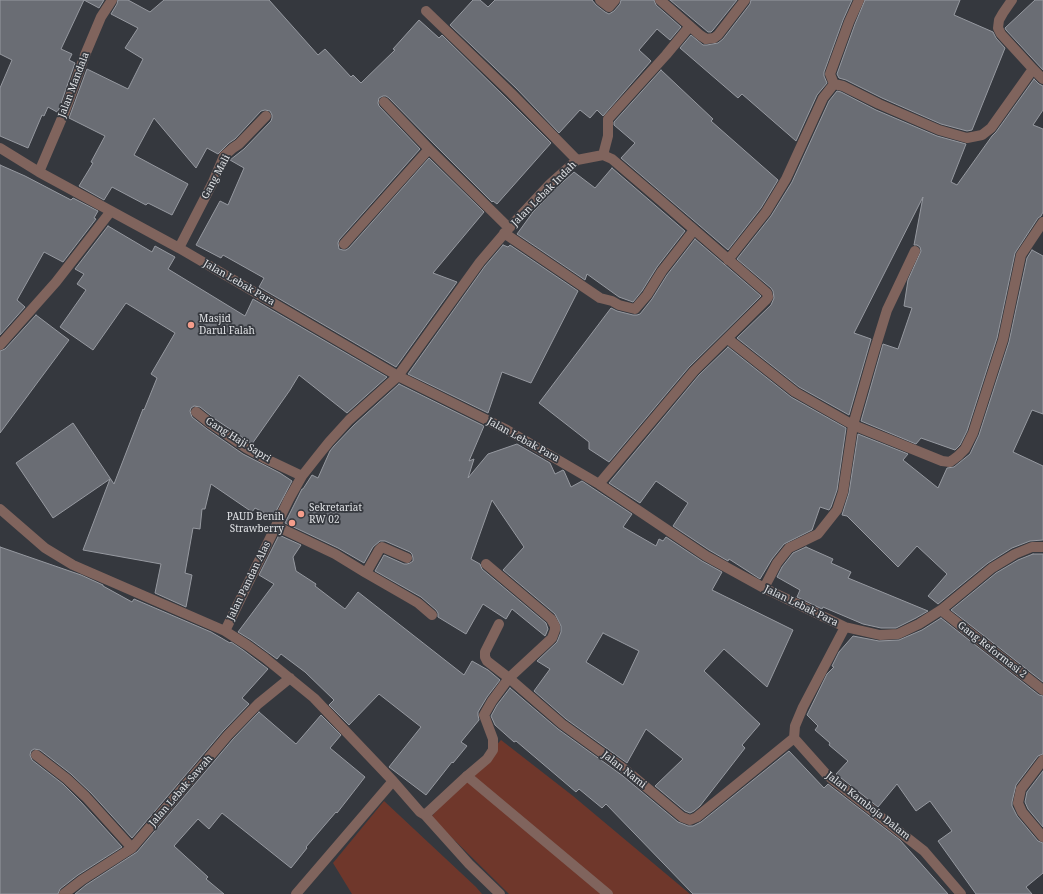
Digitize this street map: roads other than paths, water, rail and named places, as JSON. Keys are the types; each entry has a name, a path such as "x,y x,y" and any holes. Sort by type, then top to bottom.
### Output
{"street":[{"name":"Jalan Mandala","path":"39,172 65,111 85,55 101,17 112,0"},
{"path":"600,0 609,7 615,0"},
{"path":"660,0 700,36 706,39 714,38 718,35 745,0"},
{"path":"834,84 830,74 849,22 859,0"},
{"path":"1012,0 1003,13 998,28 1001,34 1043,79"},
{"path":"426,11 511,93 577,160"},
{"path":"599,484 694,371 728,339 768,297 767,293 612,159 604,154 608,136 608,119 690,26"},
{"path":"834,84 843,86 879,104 939,130 968,138 982,135 991,128 1033,69"},
{"path":"728,260 766,212 786,179 822,98 834,84"},
{"path":"384,102 506,231 600,298 635,309 647,295 662,271 694,230"},
{"name":"Gang Mali","path":"179,248 224,156 239,144 266,116"},
{"name":"Jalan Lebak Para","path":"0,148 39,172 179,248 398,376 507,430 599,484 706,556 764,588 844,627 880,635 898,634 919,624 941,610 992,568 1015,554 1032,547 1043,547"},
{"path":"344,244 429,149"},
{"name":"Jalan Lebak Indah","path":"398,376 480,262 506,231 550,184 577,160 604,154"},
{"path":"0,345 56,282 110,211"},
{"path":"728,339 795,392 853,425 942,461 950,462 965,449 973,433 1003,340 1021,255 1043,222"},
{"path":"764,588 777,563 789,548 818,534 837,510 843,492 853,425 874,352 887,310 915,251"},
{"name":"Jalan Pandan Alas","path":"398,376 349,420 302,476 289,499 225,631 247,644 314,698 393,781 420,812 425,815 469,864 500,894"},
{"name":"Gang Haji Sapri","path":"196,412 246,448 302,476"},
{"path":"0,509 45,548 73,565 225,631"},
{"path":"276,526 335,554 412,600 432,615"},
{"path":"366,573 379,550 382,548 407,558"},
{"path":"425,815 487,759 493,750 493,739 484,715 492,701 509,678 550,640 554,634 555,626 551,619 486,564"},
{"name":"Gang Reformasi 2","path":"941,610 1043,690"},
{"name":"Jalan Nami","path":"499,624 485,652 484,657 486,661 509,678 562,724 627,771 682,817 688,819 697,817 794,738"},
{"path":"794,738 795,726 803,706 844,627"},
{"name":"Jalan Lebak Sawah","path":"64,894 82,880 132,848 228,735 258,704 290,678"},
{"name":"Jalan Kamboja Dalam","path":"794,738 827,775 924,851 962,894"},
{"path":"36,755 67,780 86,798 132,848"},
{"path":"1043,760 1021,789 1018,803 1022,812 1043,837"},
{"path":"467,776 608,894"},
{"path":"296,894 393,781"}],"place":[{"name":"Masjid Darul Falah","path":"191,325"},
{"name":"Sekretariat RW 02","path":"301,514"},
{"name":"PAUD Benih Strawberry","path":"292,523"}]}
